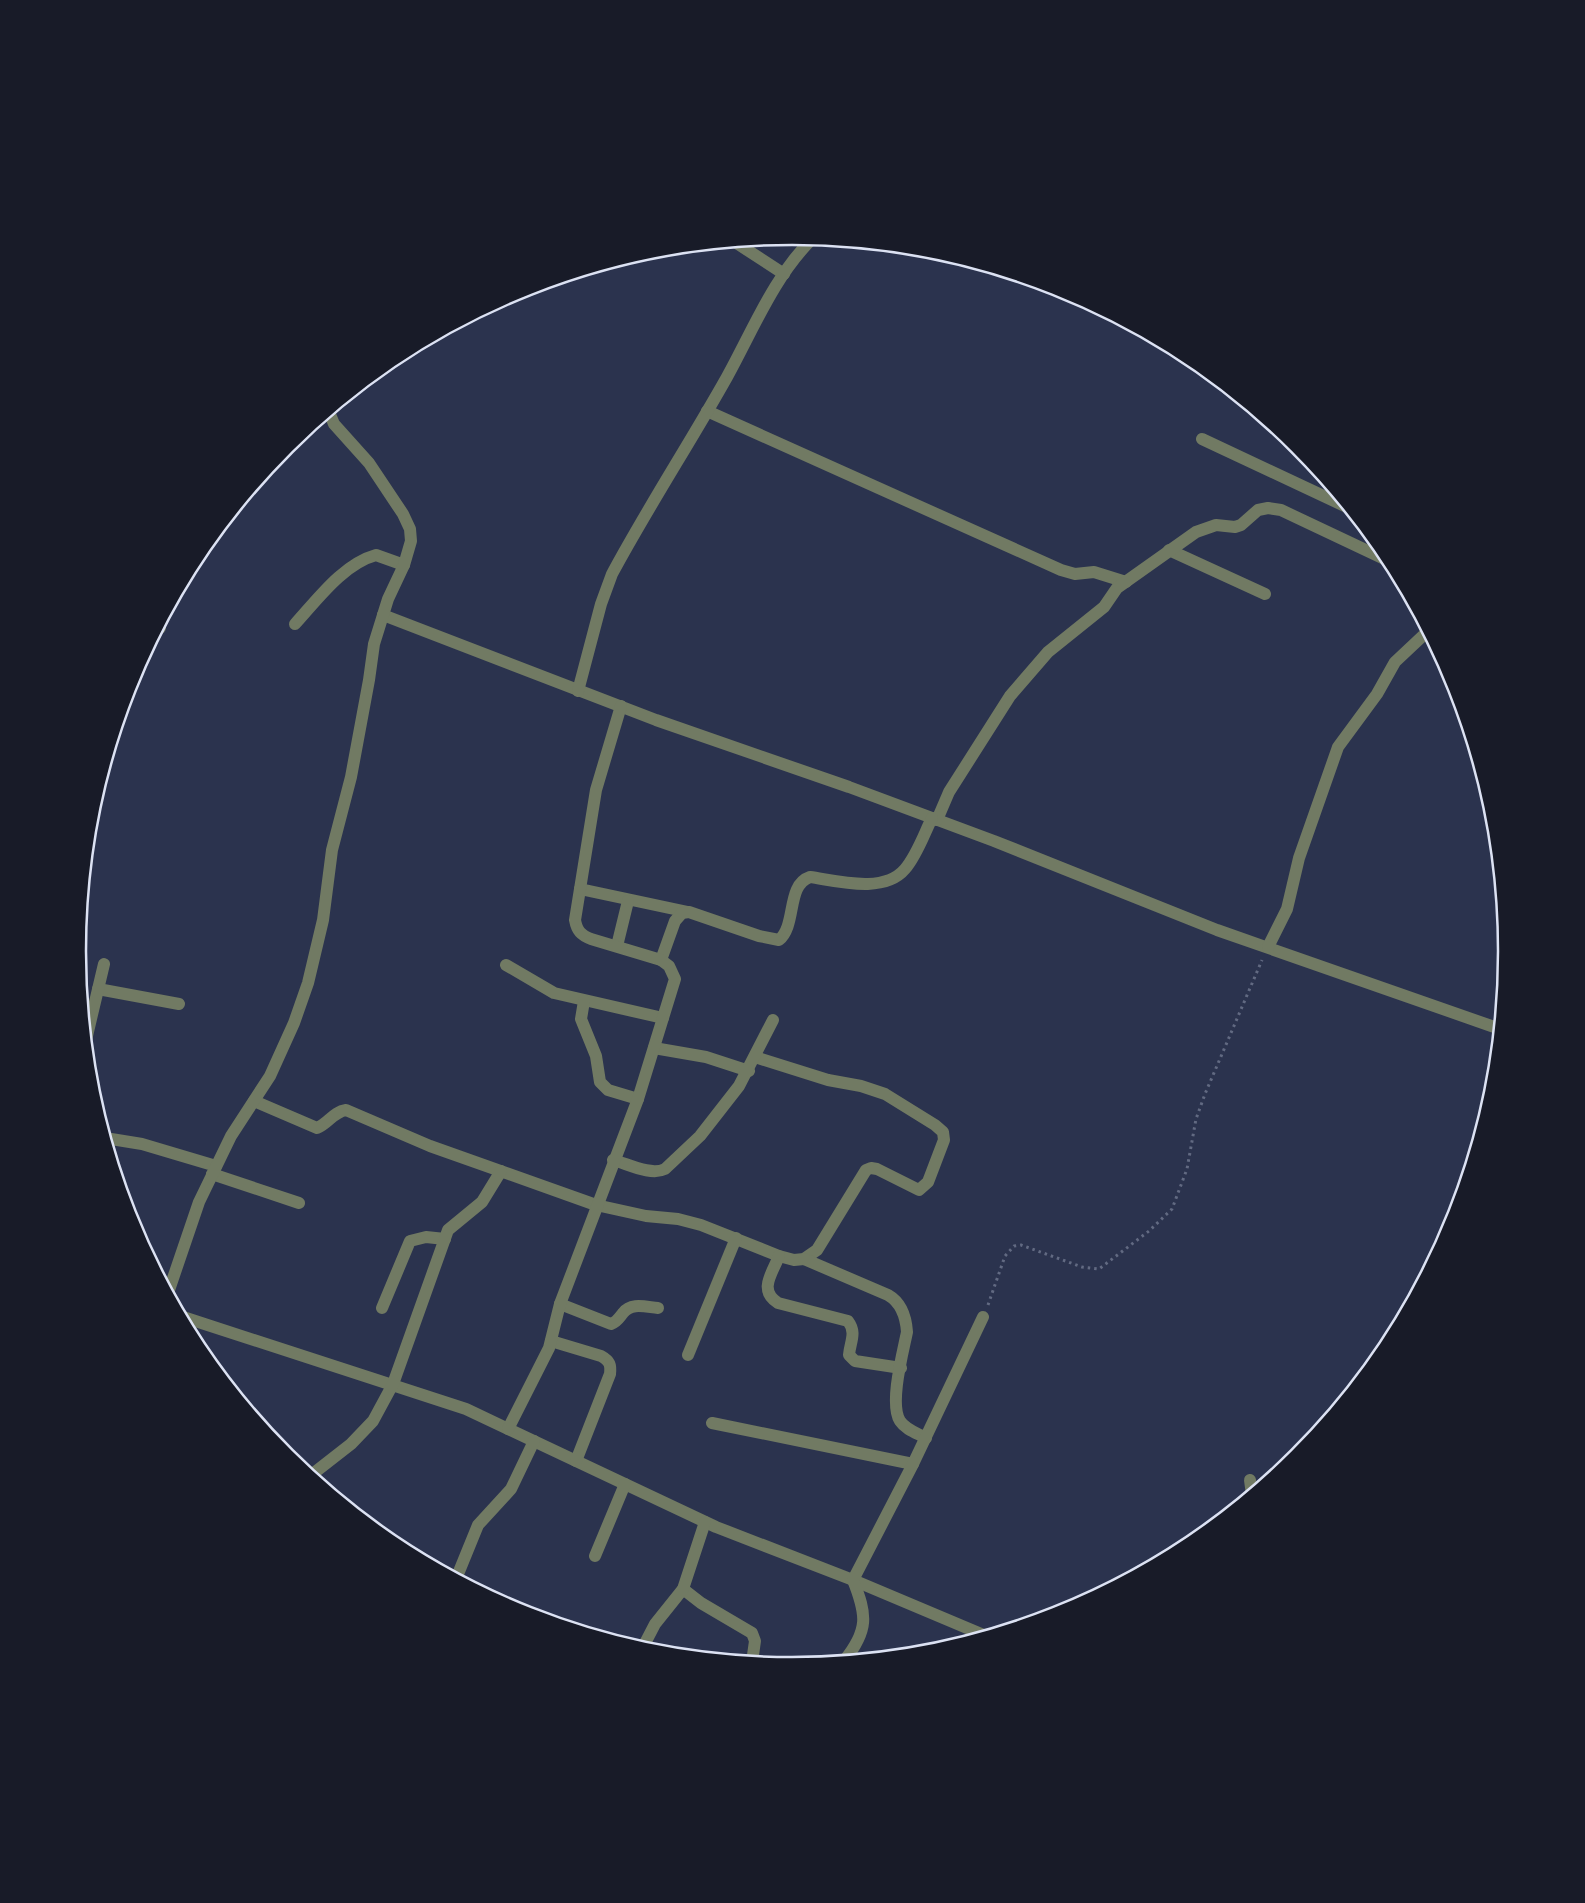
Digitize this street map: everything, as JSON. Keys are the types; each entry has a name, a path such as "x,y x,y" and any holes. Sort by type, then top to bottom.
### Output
{"street":[{"path":"578,691 601,604 612,574 784,274 796,255 805,246"},
{"path":"743,247 784,274"},
{"path":"707,411 1061,570 1075,574 1094,572 1126,582"},
{"path":"171,1286 199,1202 231,1136 279,1059 308,983 323,920 332,850 351,777 374,644 383,615 404,565 411,541 410,529 403,514 369,463 334,424 331,417"},
{"path":"1202,440 1337,502"},
{"path":"580,889 628,901 688,912 759,936 779,940 787,931 797,888 803,879 810,877 869,884 890,880 904,870 949,792 1021,681 1048,652 1104,607 1111,596 1126,582 1196,532 1216,525 1235,527 1241,525 1258,510 1268,508 1282,510 1377,556"},
{"path":"1169,550 1264,594"},
{"path":"294,624 326,591 360,561 376,555 404,565"},
{"path":"383,615 578,691 934,819 1268,947 1494,1027"},
{"path":"1268,947 1287,909 1299,858 1338,747 1377,694 1395,662 1424,635"},
{"path":"508,1429 541,1366 551,1341 560,1304 613,1160 638,1099 675,979 670,966 661,960 582,935 577,929 575,920 598,782 621,706"},
{"path":"617,946 628,901"},
{"path":"661,960 677,916 688,912"},
{"path":"90,1022 104,964"},
{"path":"506,965 548,991 584,1001 663,1018"},
{"path":"98,989 179,1004"},
{"path":"584,1001 581,1019 596,1056 600,1082 608,1090 638,1099"},
{"path":"613,1160 659,1172 665,1169 700,1136 749,1071 773,1020"},
{"path":"654,1048 706,1057 749,1071"},
{"path":"254,1101 317,1128 326,1124 338,1111 346,1110 379,1122 409,1138 596,1205 646,1216 678,1219 794,1260 804,1259 817,1250 866,1170 871,1168 877,1169 919,1190 924,1187 942,1146 942,1132 902,1102 885,1094 861,1086 828,1080 755,1057"},
{"path":"112,1139 142,1144 299,1203"},
{"path":"316,1472 359,1437 373,1421 393,1384 445,1239 453,1224 482,1202 500,1171"},
{"path":"382,1308 410,1241 426,1237 445,1239"},
{"path":"688,1355 736,1238"},
{"path":"779,1256 767,1287 772,1299 778,1303 848,1322 853,1328 849,1356 855,1361 901,1368"},
{"path":"804,1259 894,1299 903,1312 906,1324 896,1398 896,1413 908,1429 926,1438"},
{"path":"560,1304 611,1324 616,1322 626,1309 632,1306 658,1308"},
{"path":"848,1655 856,1644 865,1619 864,1608 853,1580 926,1438 983,1317"},
{"path":"190,1319 393,1384 466,1410 705,1522 853,1580 979,1633"},
{"path":"551,1341 601,1356 608,1360 611,1366 610,1374 576,1460"},
{"path":"712,1423 913,1464"},
{"path":"458,1573 478,1525 511,1489 534,1441"},
{"path":"1250,1480 1251,1488"},
{"path":"595,1556 625,1484"},
{"path":"646,1642 655,1624 683,1588 705,1522"},
{"path":"683,1588 701,1602 752,1633 755,1640 753,1656"}],"path":[{"path":"983,1317 1005,1256 1014,1246 1021,1245 1082,1267 1099,1269 1149,1231 1172,1209 1187,1169 1196,1119 1205,1094 1268,947"}]}
